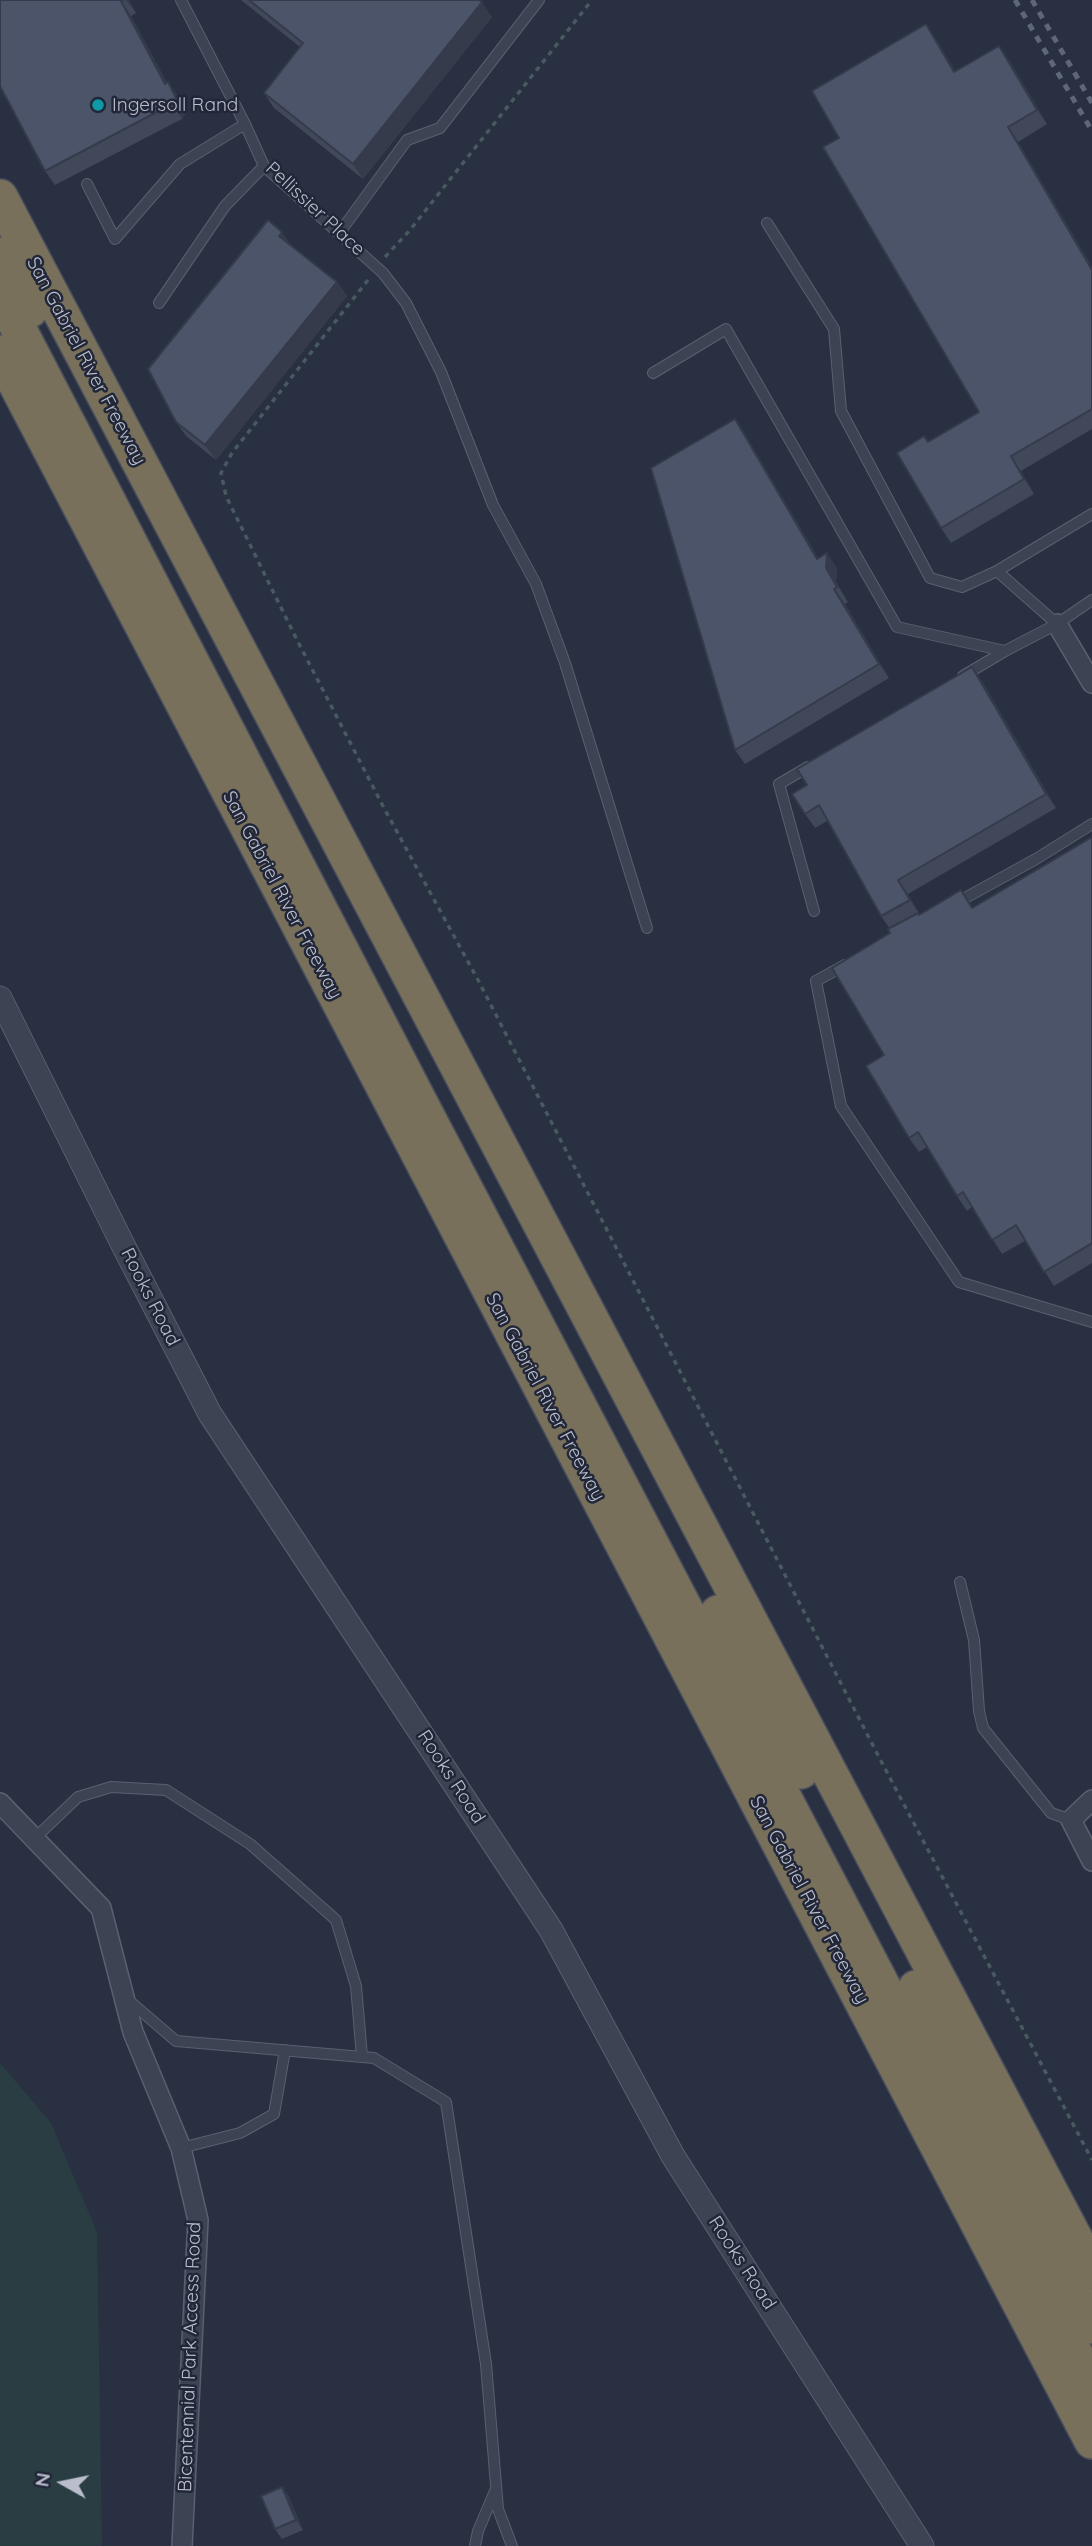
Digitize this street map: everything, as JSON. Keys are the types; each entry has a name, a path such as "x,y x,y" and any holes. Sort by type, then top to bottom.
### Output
{"highway":[{"name":"San Gabriel River Freeway","path":"0,197 1092,2272"},
{"path":"0,255 394,994 911,1978 1017,2188 1092,2326"},
{"path":"0,293 386,1039 1092,2386"},
{"name":"San Gabriel River Freeway","path":"0,354 1092,2441"},
{"path":"0,374 63,477"}],"street":[{"path":"1058,624 1092,683"},
{"name":"Rooks Road","path":"0,998 210,1413 551,1930 673,2156 922,2546"},
{"path":"1092,1800 1071,1820 1092,1861"},
{"name":"Bicentennial Park Access Road","path":"3,1812 35,1838 101,1908 133,2032 181,2148 198,2220 182,2546"}],"lane":[{"name":"Pellissier Place","path":"181,0 264,166 377,267 406,303 442,372 494,505 536,583 565,663 646,928"},
{"path":"340,232 407,139 440,128 539,0"},
{"path":"87,184 115,239 180,164 245,124"},
{"path":"159,303 225,206 264,166"},
{"path":"767,223 834,329 841,411 930,578 962,587 997,571 1092,514"},
{"path":"653,373 726,329 897,627 1005,651"},
{"path":"997,571 1058,624"},
{"path":"957,679 1058,624 1092,600"},
{"path":"814,911 779,784 815,763"},
{"path":"951,906 1036,859 1092,824"},
{"path":"853,961 816,981 841,1106 959,1282 1092,1322"},
{"path":"960,1582 974,1640 979,1711 983,1728 1051,1813 1071,1820"},
{"path":"35,1838 78,1797 111,1787 166,1790 250,1843 336,1920 356,1986 362,2057"},
{"path":"123,1996 176,2041 374,2058 446,2102 486,2364 498,2509 513,2546"},
{"path":"181,2148 240,2133 274,2114 285,2050"},
{"path":"475,2546 478,2531 496,2488"}],"path":[{"path":"592,0 410,230 377,267 232,453 221,473 226,496 371,784 478,980 881,1761 1092,2160"}],"shaded area":[{"path":"0,2063 51,2123 97,2232 102,2546 0,2546"}],"building":[{"name":"Ingersoll Rand","path":"0,0 123,0 121,1 165,84 168,82 176,98 172,104 45,171 0,86"},
{"path":"249,0 482,2 353,164 264,93 303,43"},
{"path":"926,24 954,72 999,46 1037,110 1008,127 1092,270 1092,409 1011,456 1024,479 941,528 897,453 924,436 928,442 979,412 823,147 839,138 812,91"},
{"path":"268,220 282,232 279,236 337,282 205,445 176,422 148,369"},
{"path":"735,419 817,559 827,553 826,568 837,587 834,589 879,664 735,750 651,468"},
{"path":"972,667 1046,794 898,880 910,900 881,916 819,805 805,814 792,794 807,785 797,769"},
{"path":"1092,837 1092,1243 1044,1272 1016,1225 992,1240 963,1192 957,1196 918,1132 909,1138 866,1066 884,1055 832,968 890,933 888,929 918,913 919,915 961,890 972,908"},
{"path":"282,2487 296,2520 275,2529 261,2496"}],"railway":[{"path":"1015,0 1092,131"},
{"path":"1032,0 1092,103"}],"place":[{"name":"Ingersoll Rand","path":"98,105"}]}
